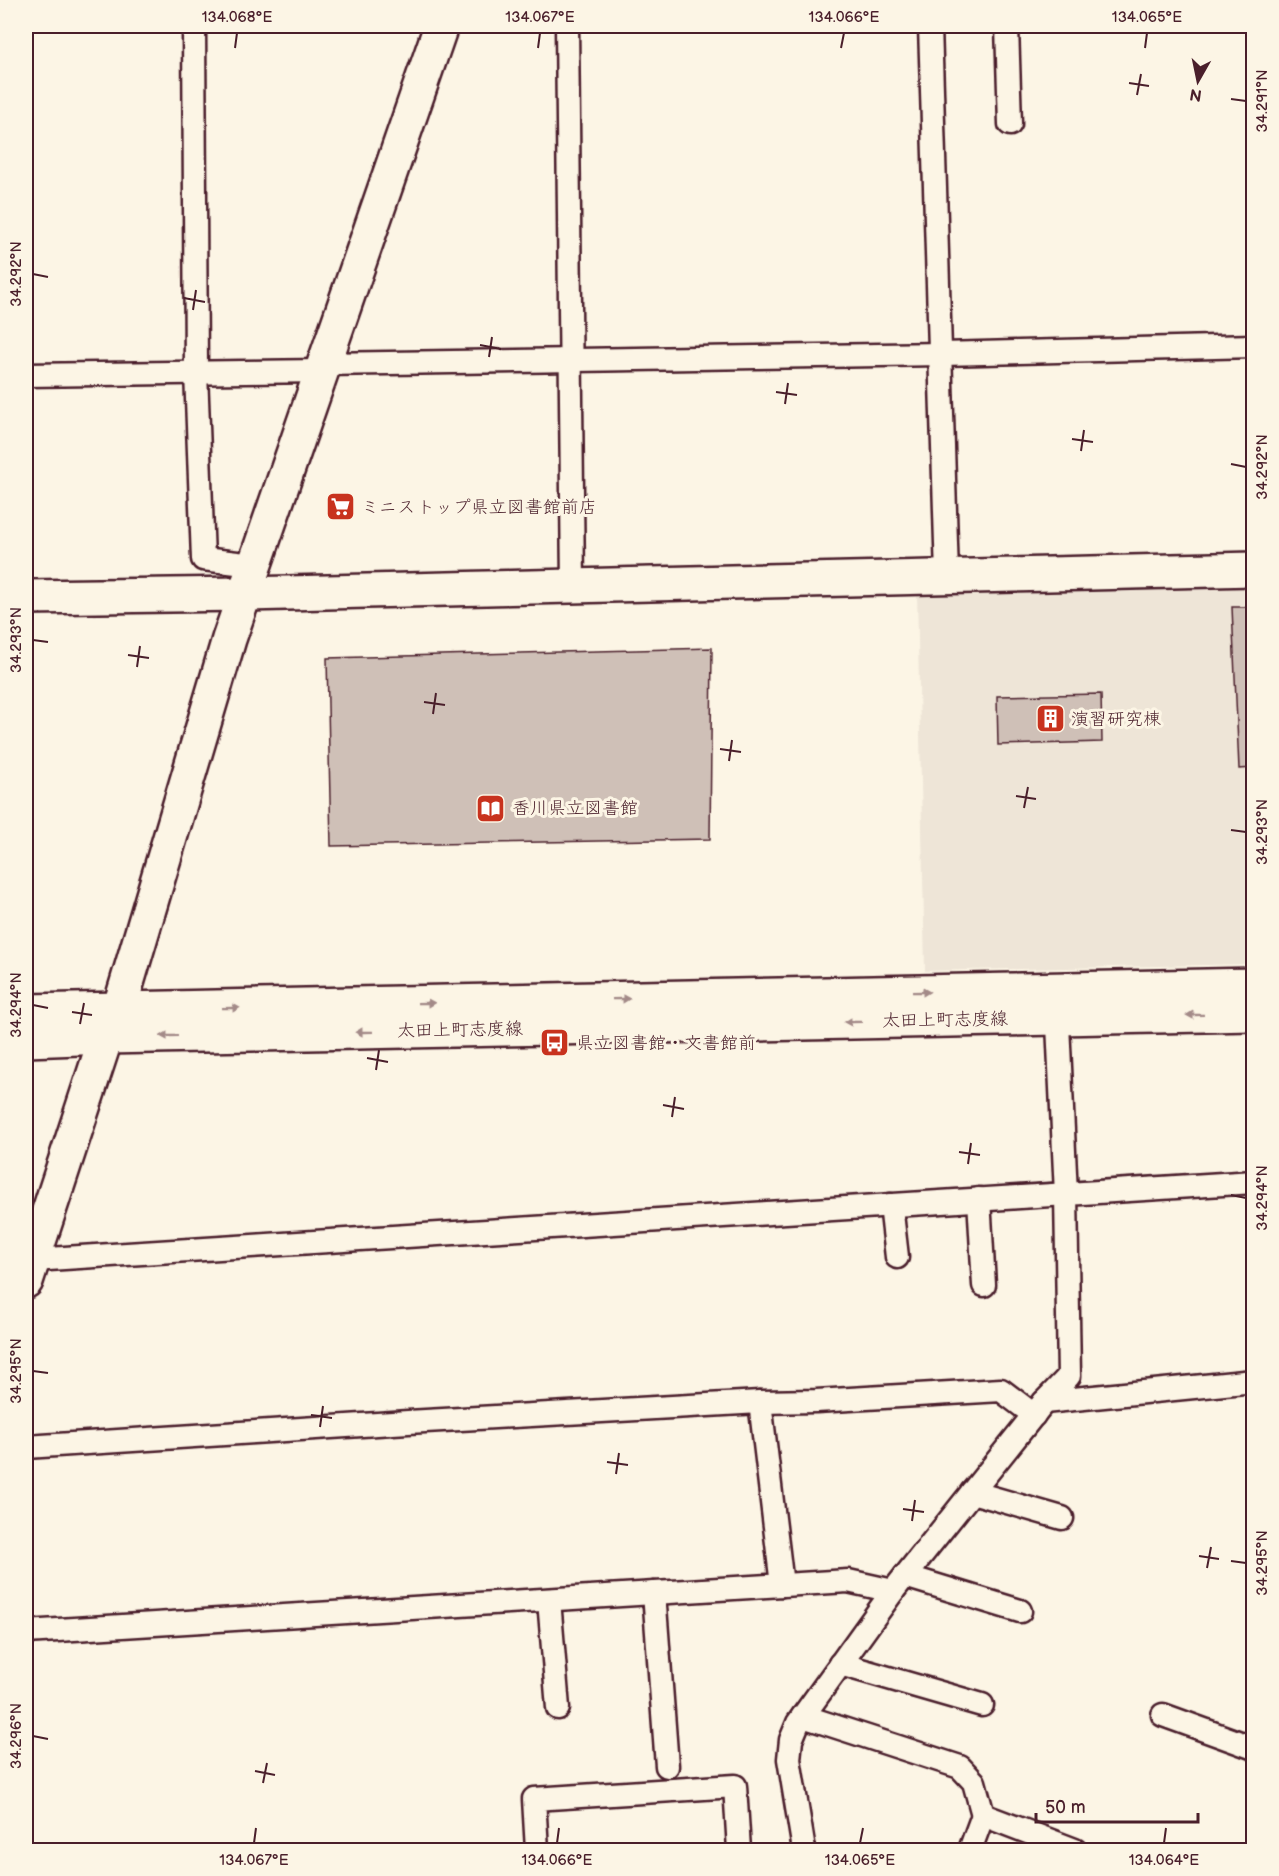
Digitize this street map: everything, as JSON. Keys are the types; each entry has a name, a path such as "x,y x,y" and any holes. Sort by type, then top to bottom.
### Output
{"street":[{"path":"195,26 196,372 203,559 249,579"},
{"path":"441,26 229,639 112,1023 29,1271 891,1205 1254,1182"},
{"path":"567,26 573,585"},
{"path":"930,26 942,354 947,576"},
{"path":"1007,26 1011,124"},
{"path":"26,375 570,360 1254,346"},
{"path":"26,597 249,579 573,585 1254,569"},
{"name":"太田上町志度線","path":"1057,1004 1254,985"},
{"path":"804,1851 789,1759 791,1740 803,1716 899,1583 1039,1408 1070,1376 1066,1194 1057,1004"},
{"name":"太田上町志度線","path":"26,1011 112,1023 1057,1004 1254,1014"},
{"name":"太田上町志度線","path":"26,1040 112,1023"},
{"path":"979,1199 984,1286"},
{"path":"891,1205 897,1257"},
{"path":"26,1447 408,1422 1001,1390 1039,1408 1254,1381"},
{"path":"760,1402 782,1585"},
{"path":"972,1492 1062,1518"},
{"path":"26,1632 848,1581 899,1583 1020,1611"},
{"path":"654,1593 667,1766"},
{"path":"549,1599 558,1708"},
{"path":"840,1664 982,1706"},
{"path":"1163,1715 1254,1748"},
{"path":"803,1716 960,1767 974,1782 983,1815 970,1851"},
{"path":"537,1851 534,1799 735,1786 739,1851"},
{"path":"983,1815 1075,1851"}],"shaded area":[{"path":"1253,586 1253,964 925,971 917,591"}],"building":[{"path":"1232,607 1254,607 1254,768 1239,769"},
{"path":"712,648 710,839 331,846 327,658"},
{"name":"演習研究棟","path":"1101,694 1102,742 998,745 997,696"}],"place":[{"name":"ミニストップ県立図書館前店","path":"340,507"},
{"name":"演習研究棟","path":"1050,719"},
{"name":"香川県立図書館","path":"491,808"},
{"name":"県立図書館・文書館前","path":"555,1043"}]}
